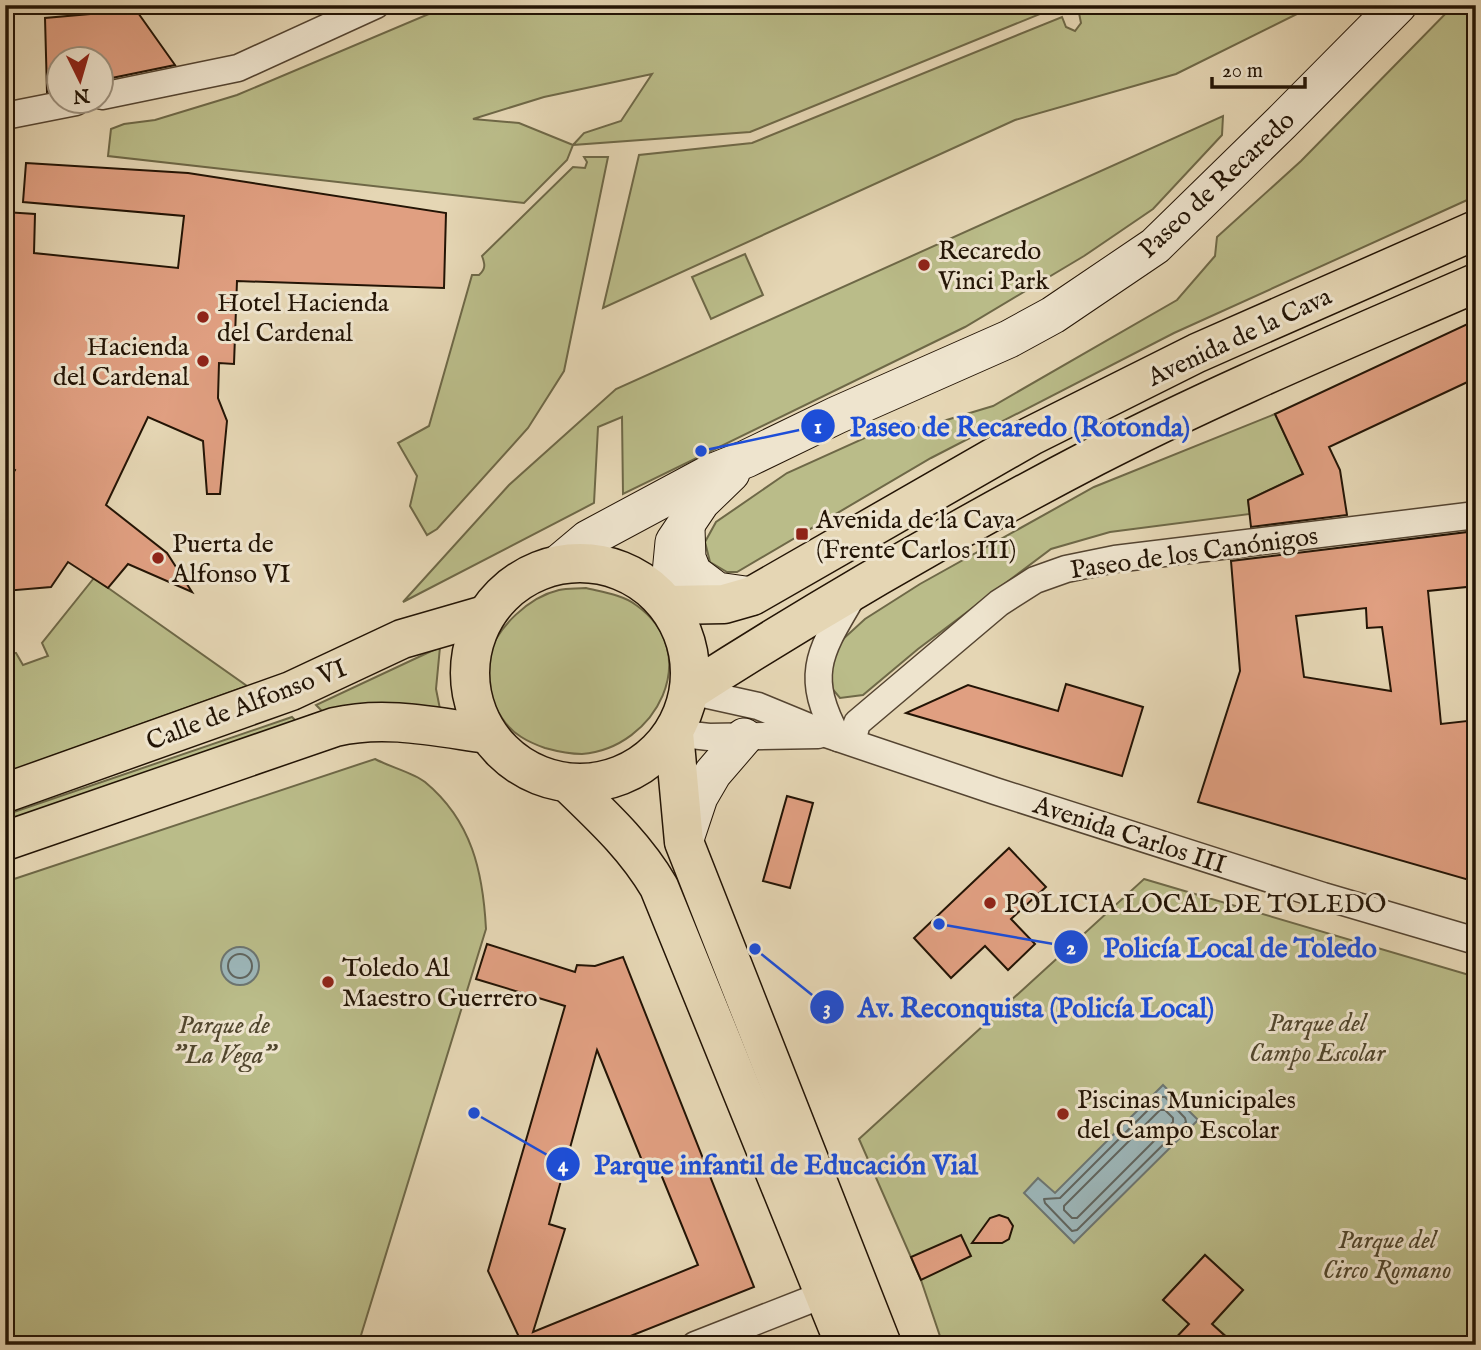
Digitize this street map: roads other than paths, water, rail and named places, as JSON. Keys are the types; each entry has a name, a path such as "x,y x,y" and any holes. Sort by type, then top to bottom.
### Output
{"main road":[{"name":"Avenida de la Cava","path":"667,605 724,604 752,596 1043,430 1197,353 1476,230"},
{"name":"Avenida de la Cava","path":"690,691 858,586 1095,457 1226,394 1476,283"},
{"path":"587,562 618,569 645,583 667,605 683,631 690,660 690,691 684,713 674,733 653,756 628,773 598,782 568,783 537,775 509,758 487,734 474,706 468,675 473,644 485,615 504,592 529,575 557,565 587,562"},
{"name":"Calle de Alfonso VI","path":"5,793 291,691 402,639 485,615"},
{"name":"Calle de Alfonso VI","path":"5,841 335,727 379,721 487,734"},
{"path":"674,733 684,842 882,1345"},
{"path":"568,783 636,852 659,887 845,1345"}],"street":[{"path":"116,93 239,68 376,5"},
{"name":"Paseo de Recaredo","path":"557,565 588,539 711,472 746,459 837,415 1009,339 1053,315 1155,246 1398,5"},
{"path":"5,116 46,108"},
{"name":"Paseo de Recaredo","path":"667,605 674,542 701,502 746,459"},
{"name":"Paseo de los Canónigos","path":"839,738 999,603 1035,580 1066,569 1115,559 1476,515"},
{"path":"687,524 687,558 693,573 717,591 752,596"},
{"path":"839,738 824,714 818,668 823,647 858,586"},
{"name":"Avenida Carlos III","path":"690,691 758,706 839,738 1061,812 1323,896 1476,941"},
{"name":"Avenida Carlos III","path":"674,733 709,737 839,738"},
{"path":"684,842 699,797 713,773 744,737"},
{"path":"695,1345 825,1294"}],"water":[{"path":"240,947 254,952 259,966 254,980 240,985 226,980 221,966 226,952"},
{"path":"1163,1085 1198,1120 1074,1243 1024,1193 1038,1178 1055,1193"}],"place":[{"name":"Recaredo Vinci Park","path":"924,265"},
{"name":"Hotel Hacienda del Cardenal","path":"203,317"},
{"name":"Hacienda del Cardenal","path":"203,361"},
{"name":"Paseo de Recaredo (Rotonda)","path":"701,451"},
{"name":"Avenida de la Cava (Frente Carlos III)","path":"802,534"},
{"name":"Puerta de Alfonso VI","path":"158,558"},
{"name":"POLICIA LOCAL DE TOLEDO","path":"990,903"},
{"name":"Policía Local de Toledo","path":"939,924"},
{"name":"Av. Reconquista (Policía Local)","path":"755,949"},
{"name":"Toledo Al Maestro Guerrero","path":"328,982"},
{"name":"Parque infantil de Educación Vial","path":"474,1113"},
{"name":"Piscinas Municipales del Campo Escolar","path":"1063,1114"}],"park label":[{"name":"Parque del Campo Escolar","path":"1317,1037"},
{"name":"Parque de \"La Vega\"","path":"224,1039"},
{"name":"Parque del Circo Romano","path":"1387,1254"}]}
